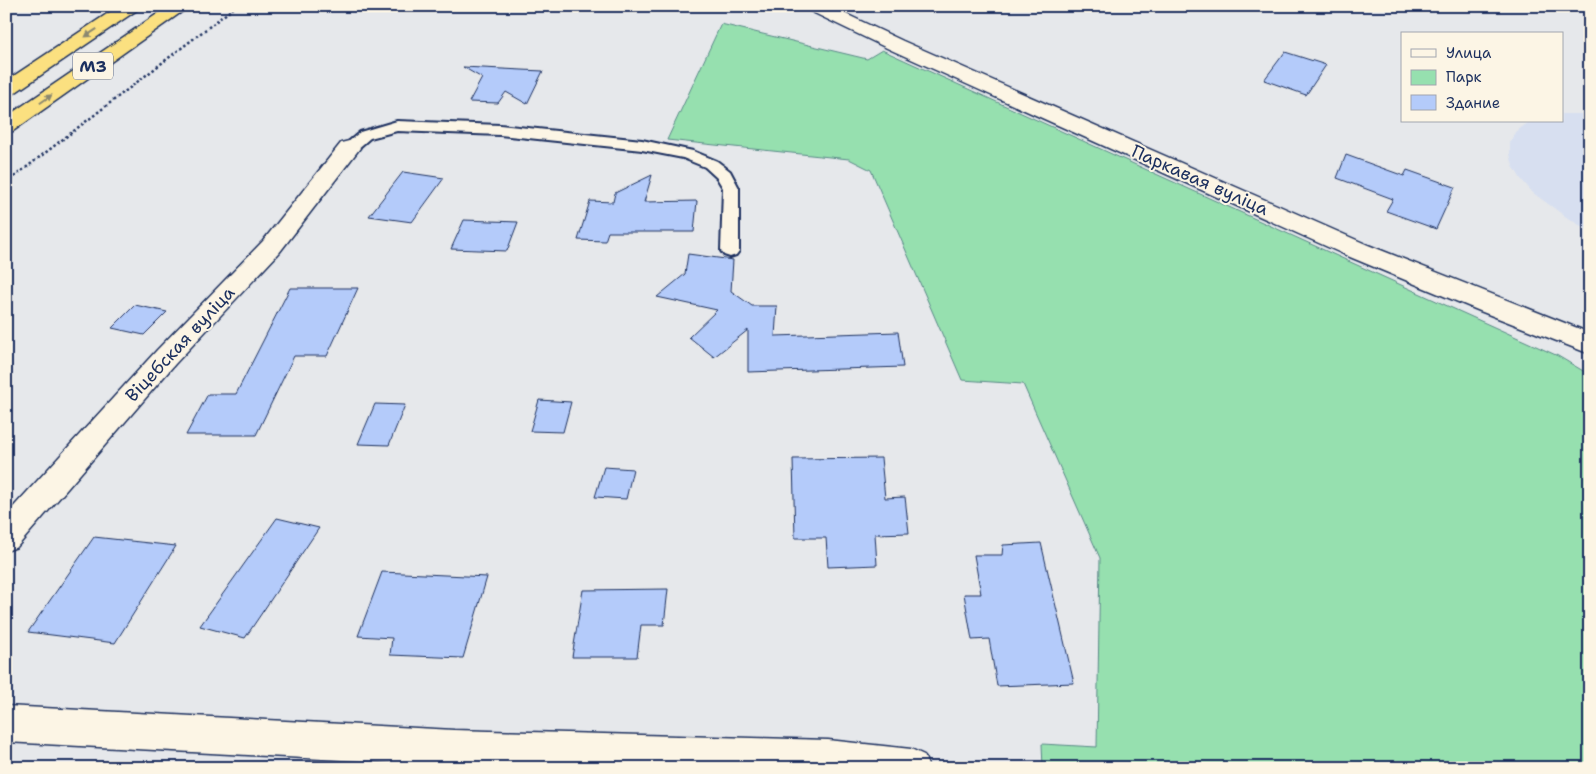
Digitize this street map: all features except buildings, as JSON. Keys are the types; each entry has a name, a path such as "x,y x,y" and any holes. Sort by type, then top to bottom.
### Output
{"highway":[{"name":"М3","path":"6,90 131,6"},
{"name":"М3","path":"6,127 181,6"}],"street":[{"name":"Паркавая вуліца","path":"814,6 905,49 1359,251 1489,305 1590,344"},
{"name":"Віцебская вуліца","path":"6,537 166,357 271,247 349,148"},
{"path":"6,724 449,758 828,758 910,768"}],"lane":[{"path":"349,148 365,135 397,126 500,130 642,145 688,154 711,164 724,175 731,188 730,251"}],"path":[{"path":"6,183 236,6"}],"shaded area":[{"path":"1564,114 1590,114 1590,231 1569,219 1533,193 1521,179 1513,166 1510,143 1514,134 1530,122 1564,122"}],"green space":[{"path":"721,24 867,59 882,50 1558,356 1590,375 1590,768 1043,768 1042,744 1097,747 1100,558 1023,384 962,380 871,170 849,159 667,140"}]}
